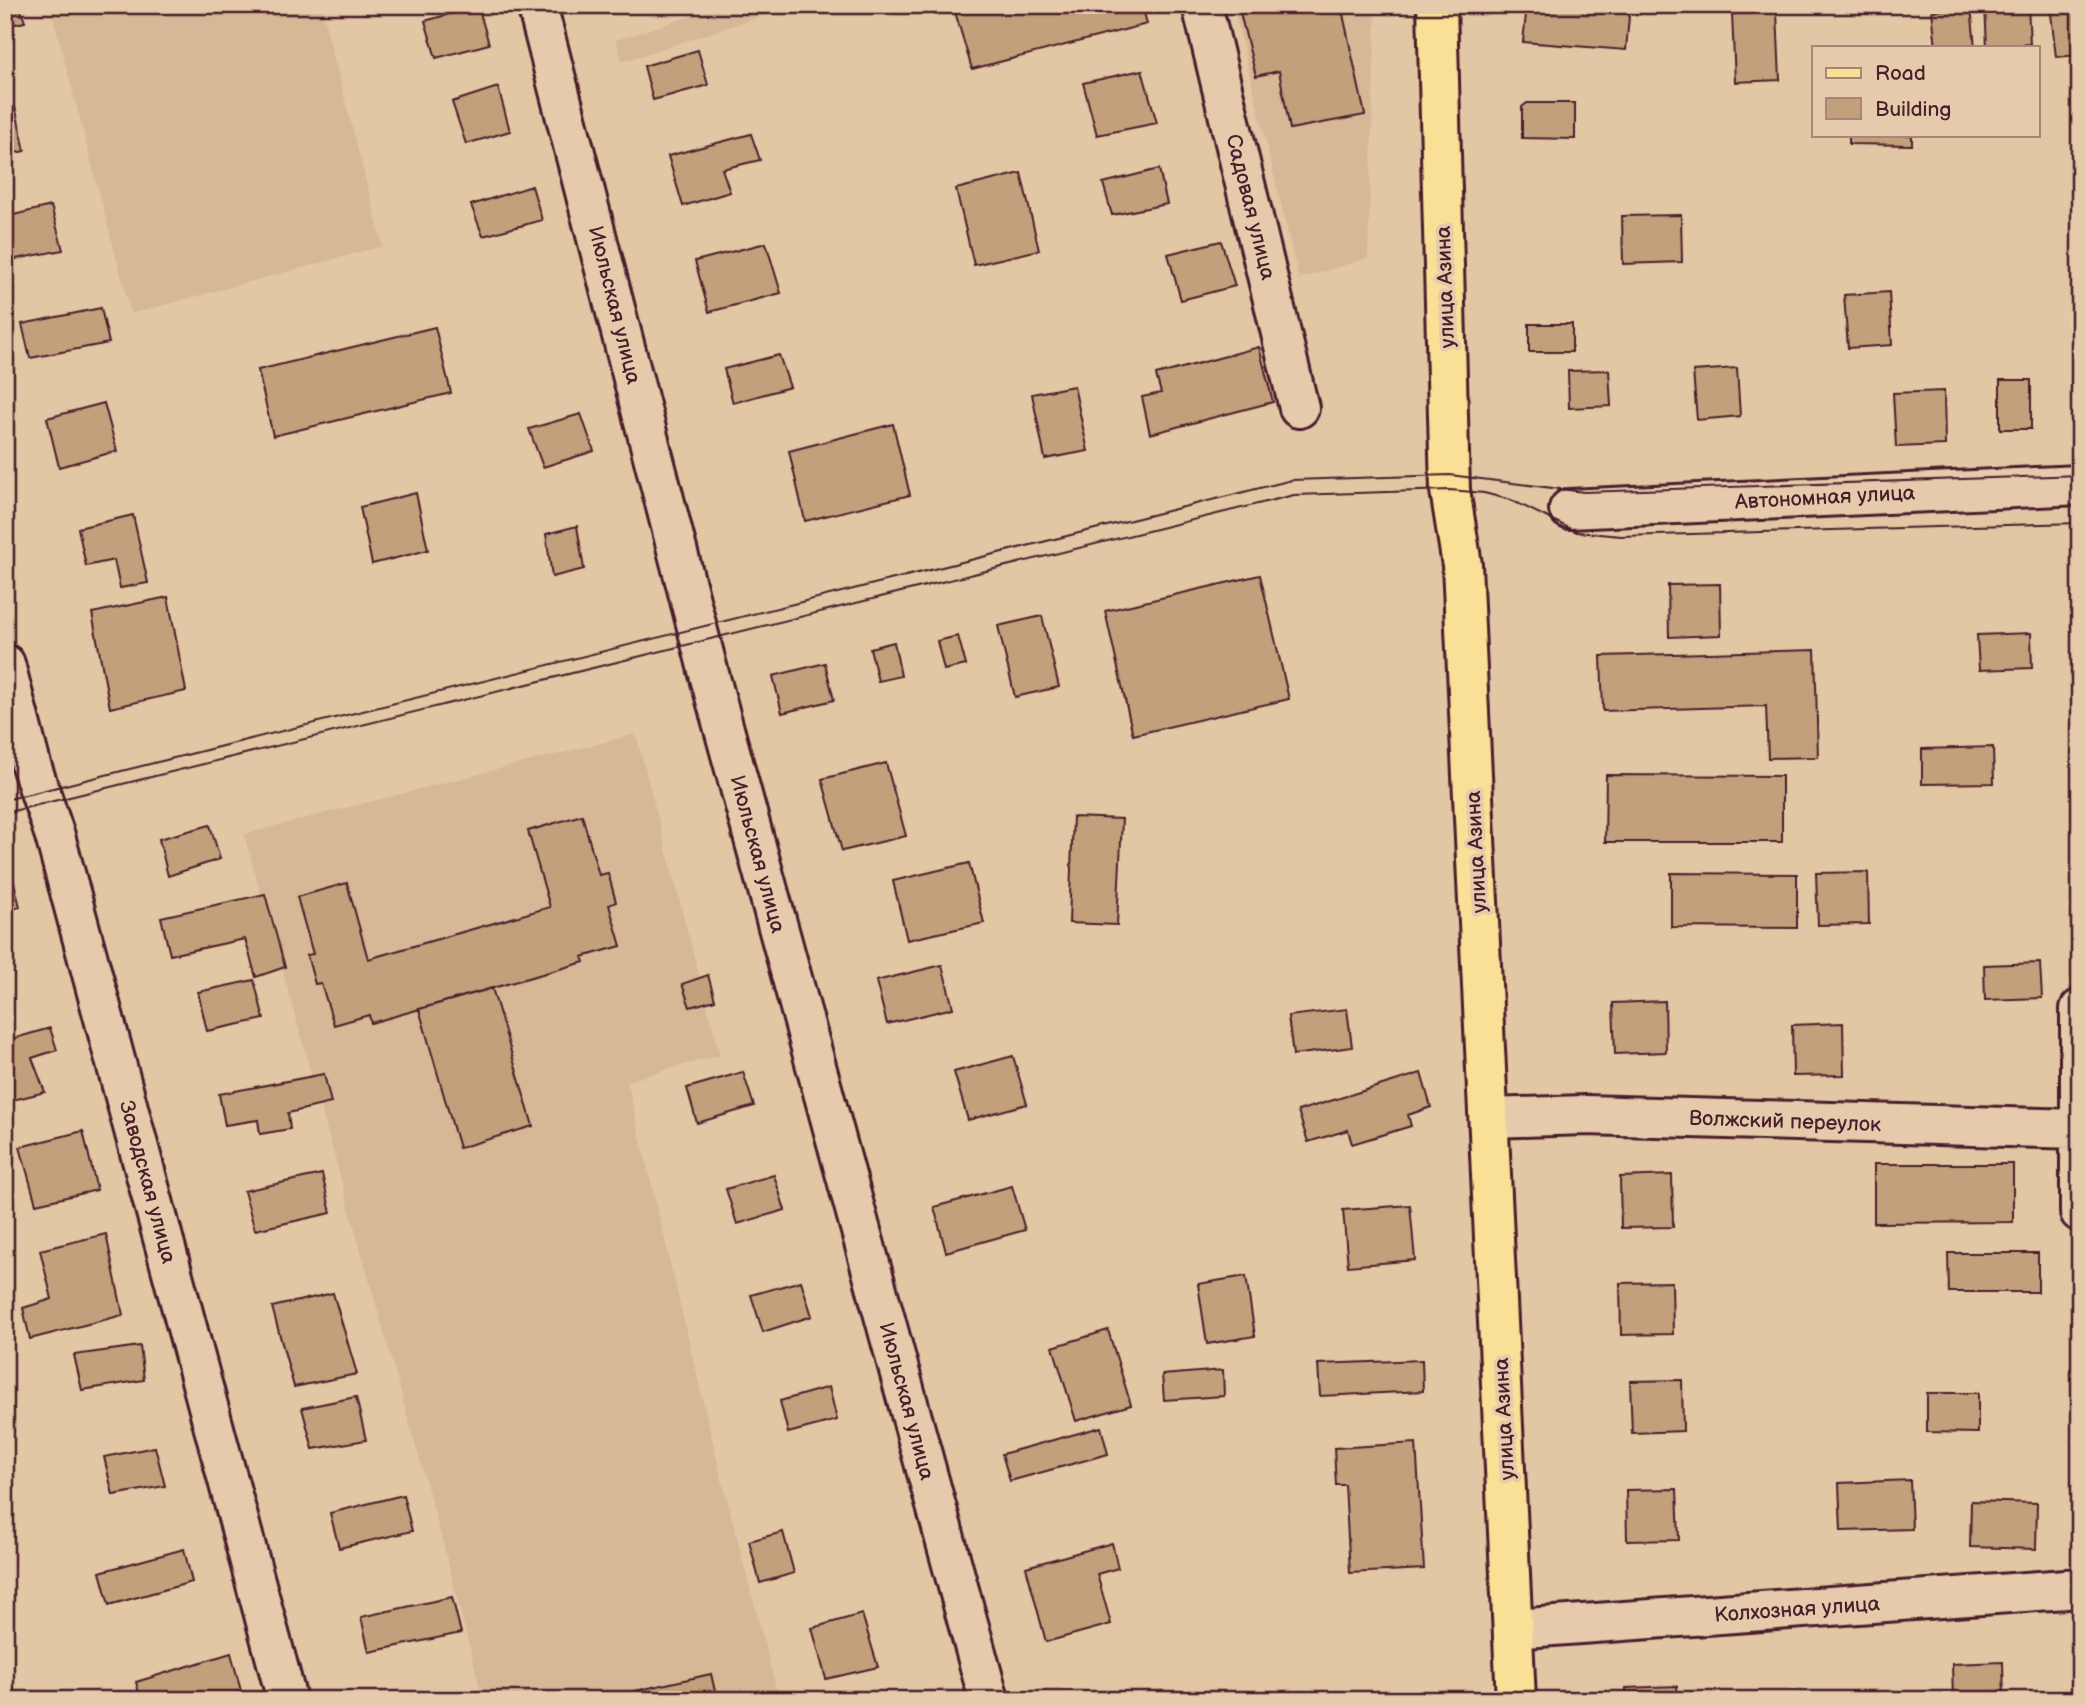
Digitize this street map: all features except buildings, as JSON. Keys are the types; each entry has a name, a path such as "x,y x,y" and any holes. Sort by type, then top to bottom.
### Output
{"main road":[{"name":"улица Азина","path":"1437,5 1450,490 1462,565 1516,1700"}],"street":[{"name":"Июльская улица","path":"537,5 709,674 989,1700"},
{"name":"Садовая улица","path":"1202,5 1299,408"},
{"name":"Автономная улица","path":"1569,509 2080,485"},
{"name":"Заводская улица","path":"5,664 31,765 55,836 287,1700"},
{"path":"2080,1009 2080,1212"},
{"name":"Волжский переулок","path":"1490,1118 1585,1115 2079,1129"},
{"name":"Колхозная улица","path":"1513,1629 2080,1588"}],"shaded area":[{"path":"50,5 322,5 383,246 131,314"},
{"path":"725,5 796,5 622,62 616,40"},
{"path":"1233,5 1376,5 1368,258 1299,279"},
{"path":"636,734 720,1055 627,1081 720,1472 779,1700 483,1700 443,1543 244,834"}],"tram line":[{"path":"5,800 1292,480 1450,475 1584,492 2080,475"},
{"path":"5,813 1294,495 1450,490 1484,493 1511,500 1577,532 1621,536 2080,523"}]}
